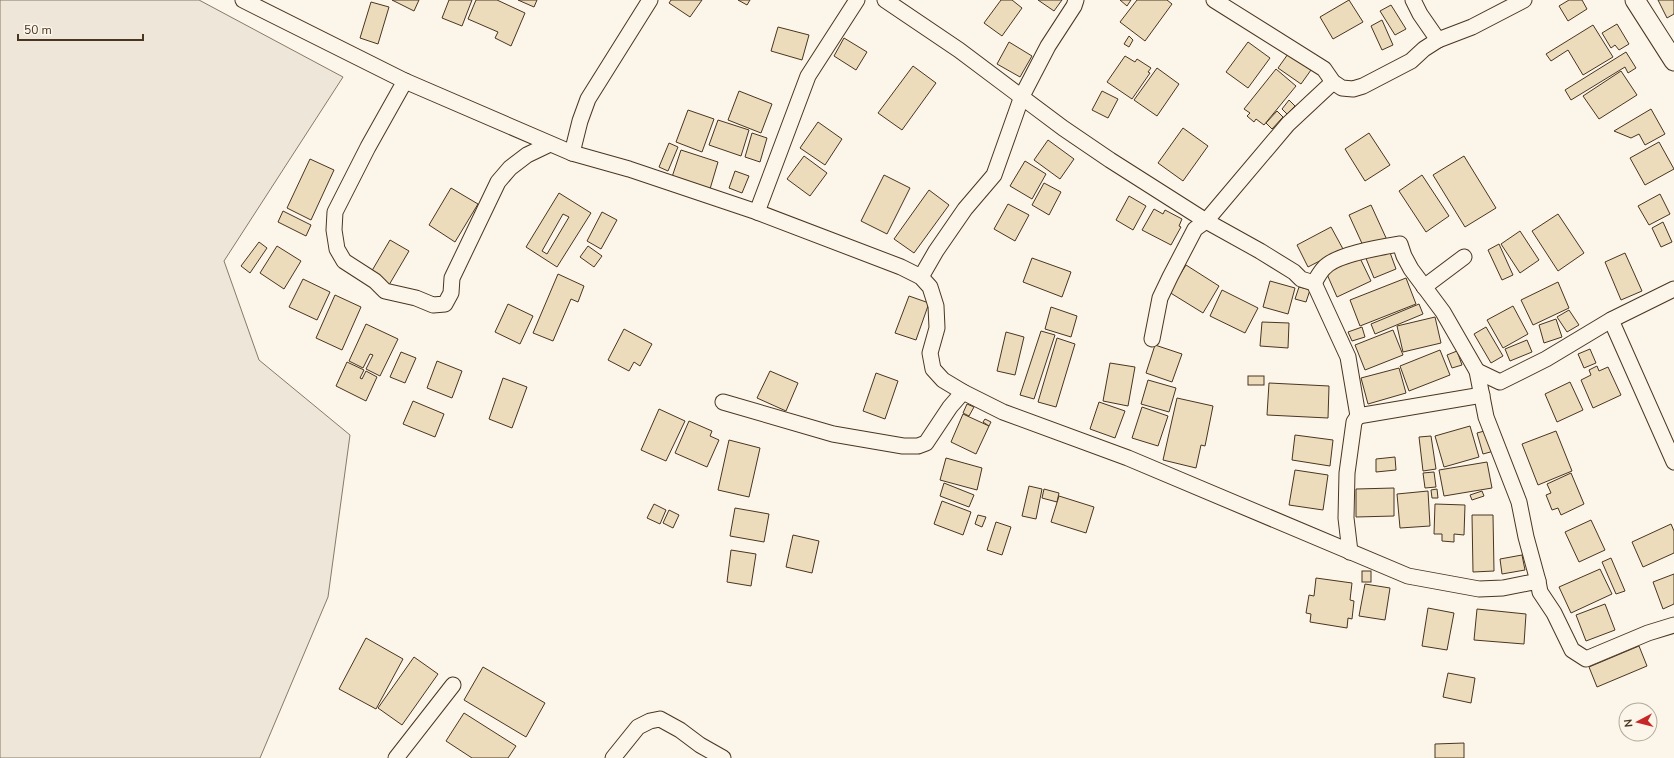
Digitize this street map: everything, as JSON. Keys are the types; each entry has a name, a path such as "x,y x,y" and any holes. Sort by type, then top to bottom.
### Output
{"street":[{"path":"243,0 405,81 572,153 629,169 757,212 901,267 921,277 930,287 936,306 937,328 930,353 934,369 943,380 1003,412 1128,458 1408,576 1479,589 1503,588 1538,581"},
{"path":"572,153 580,121 588,99 650,0"},
{"path":"757,212 808,76 857,0"},
{"path":"885,0 960,50 1063,128 1110,160 1206,221 1294,272 1301,279 1314,283 1348,357 1358,416 1354,422 1347,473 1346,518 1350,552"},
{"path":"921,277 936,251 965,209 994,175 1022,96 1048,46 1074,6 1076,0"},
{"path":"1214,0 1324,69 1333,82 1342,88 1353,89 1363,86 1412,61 1424,49 1438,40 1472,27 1524,0"},
{"path":"1413,0 1420,14 1438,40"},
{"path":"1634,0 1674,61"},
{"path":"405,81 334,212 334,230 337,249 344,261 375,281 385,291 416,298 433,305 445,304 451,293 452,278 498,182 515,163 526,155 550,144"},
{"path":"1152,339 1160,298 1195,229 1206,221 1288,124 1333,82"},
{"path":"1314,283 1324,267 1339,258 1380,247 1400,244 1411,270 1443,312 1477,371 1486,417 1519,502 1540,592 1554,613 1572,650 1586,659 1648,633 1674,625"},
{"path":"1424,287 1464,257"},
{"path":"1477,371 1500,382 1546,359 1611,320 1674,289"},
{"path":"1611,320 1674,462"},
{"path":"723,402 833,434 903,446 918,446 926,443 950,407 963,392"},
{"path":"1358,416 1482,395"},
{"path":"396,758 453,685"},
{"path":"613,758 638,727 650,721 660,719 723,758"}],"shaded area":[{"path":"0,0 199,0 343,77 224,261 259,360 350,435 328,597 260,758 0,758"}],"building":[{"path":"392,0 419,0 414,11"},
{"path":"449,0 472,0 462,26 442,18"},
{"path":"476,0 497,0 525,13 511,46 495,38 498,32 468,19"},
{"path":"518,0 537,0 534,7"},
{"path":"671,0 702,0 690,17 669,3"},
{"path":"738,0 750,0 747,5"},
{"path":"1001,0 1012,0 1022,8 1002,36 984,23"},
{"path":"1038,0 1062,0 1054,11"},
{"path":"1120,0 1131,0 1127,6"},
{"path":"1137,0 1167,0 1172,4 1145,41 1120,22"},
{"path":"1349,0 1363,22 1333,39 1320,17"},
{"path":"1569,0 1582,0 1587,9 1568,21 1559,6"},
{"path":"1658,0 1674,0 1674,14 1667,18"},
{"path":"371,2 389,7 378,44 360,38"},
{"path":"1391,5 1406,29 1395,35 1380,11"},
{"path":"1382,20 1393,45 1382,50 1371,26"},
{"path":"1617,24 1629,44 1619,50 1615,45 1611,48 1602,33"},
{"path":"1593,25 1613,57 1583,75 1568,50 1551,61 1546,54"},
{"path":"778,27 809,35 802,60 771,51"},
{"path":"1129,36 1133,40 1129,47 1124,44"},
{"path":"844,38 867,52 856,70 834,56"},
{"path":"1009,42 1032,56 1020,77 997,64"},
{"path":"1248,42 1270,58 1248,88 1226,72"},
{"path":"1626,52 1636,68 1628,73 1625,67 1571,100 1565,90"},
{"path":"1288,54 1311,70 1301,84 1278,68"},
{"path":"1125,56 1135,62 1137,59 1151,68 1148,72 1150,73 1132,99 1107,82"},
{"path":"913,66 936,83 902,130 878,113"},
{"path":"1157,68 1179,84 1157,116 1134,100"},
{"path":"1276,69 1296,86 1264,125 1256,119 1254,122 1247,116 1250,113 1244,109"},
{"path":"1621,71 1637,95 1599,119 1583,96"},
{"path":"739,91 772,104 761,133 728,120"},
{"path":"1102,91 1118,99 1108,118 1092,110"},
{"path":"1289,100 1295,106 1287,114 1282,109"},
{"path":"1651,109 1665,134 1645,145 1639,134 1631,138 1614,131"},
{"path":"688,110 714,119 702,152 676,142"},
{"path":"1277,111 1283,117 1272,129 1266,123"},
{"path":"718,120 749,130 741,156 709,145"},
{"path":"818,122 842,139 825,165 800,148"},
{"path":"1183,128 1208,146 1183,181 1158,163"},
{"path":"752,133 767,138 760,162 745,157"},
{"path":"1369,133 1390,165 1365,181 1345,149"},
{"path":"1048,140 1074,159 1060,179 1034,160"},
{"path":"1659,142 1674,169 1645,185 1630,158"},
{"path":"669,143 678,147 668,171 659,167"},
{"path":"681,150 718,162 710,189 672,177"},
{"path":"804,156 827,173 810,196 787,179"},
{"path":"1464,156 1496,208 1465,227 1433,175"},
{"path":"310,159 334,170 311,220 287,208"},
{"path":"1025,161 1046,174 1032,199 1010,186"},
{"path":"735,171 749,176 742,193 729,188"},
{"path":"884,175 910,188 887,234 861,221"},
{"path":"1422,175 1449,216 1426,232 1399,191"},
{"path":"1044,183 1061,192 1049,215 1032,205"},
{"path":"451,188 478,204 455,242 429,225"},
{"path":"929,190 949,205 914,253 894,239"},
{"path":"559,193 591,213 557,267 526,247","holes":["563,214 569,217 547,254 542,251"]},
{"path":"1660,194 1670,214 1649,225 1638,206"},
{"path":"1129,196 1146,206 1133,230 1116,220"},
{"path":"1008,204 1029,215 1015,241 994,229"},
{"path":"1371,205 1387,240 1365,250 1349,215"},
{"path":"1154,209 1163,214 1165,210 1182,219 1179,226 1181,227 1171,245 1142,230"},
{"path":"283,211 311,225 306,236 278,222"},
{"path":"602,212 617,220 601,249 587,241"},
{"path":"1558,214 1584,253 1558,271 1532,231"},
{"path":"1663,222 1672,242 1661,247 1652,228"},
{"path":"1331,227 1343,249 1308,267 1297,245"},
{"path":"1520,231 1539,260 1520,273 1501,244"},
{"path":"390,240 409,251 389,285 370,274"},
{"path":"259,242 267,248 250,273 241,266"},
{"path":"1499,244 1513,275 1502,280 1488,250"},
{"path":"277,246 301,261 284,289 260,273"},
{"path":"588,246 602,256 594,267 580,257"},
{"path":"1388,247 1396,269 1374,278 1365,256"},
{"path":"1625,253 1642,291 1621,300 1605,262"},
{"path":"1359,256 1371,281 1337,297 1326,272"},
{"path":"1032,258 1071,272 1062,297 1023,282"},
{"path":"1186,265 1219,286 1203,313 1169,292"},
{"path":"558,274 584,286 578,302 571,299 553,341 533,333"},
{"path":"1406,278 1416,304 1360,326 1350,300"},
{"path":"303,279 330,292 317,320 289,307"},
{"path":"1270,281 1295,288 1288,314 1263,307"},
{"path":"1558,282 1569,308 1533,325 1521,300"},
{"path":"1299,287 1310,290 1306,302 1295,299"},
{"path":"1222,290 1258,308 1245,333 1210,316"},
{"path":"335,295 361,307 342,350 316,338"},
{"path":"909,296 929,303 916,340 895,333"},
{"path":"508,304 533,316 520,344 495,332"},
{"path":"1419,304 1423,314 1375,334 1371,324"},
{"path":"1513,306 1528,334 1503,348 1487,320"},
{"path":"1051,307 1077,316 1071,337 1045,329"},
{"path":"1569,310 1579,325 1567,332 1557,317"},
{"path":"1435,317 1441,343 1403,352 1397,326"},
{"path":"1556,319 1562,337 1544,343 1539,325"},
{"path":"1262,322 1289,323 1288,348 1260,346"},
{"path":"366,324 398,339 380,376 366,369 373,355 370,354 363,368 349,361"},
{"path":"1362,327 1365,337 1352,341 1348,332"},
{"path":"1486,327 1503,356 1491,363 1474,334"},
{"path":"624,329 652,344 640,366 634,362 629,371 608,360"},
{"path":"1393,330 1403,355 1365,370 1355,345"},
{"path":"1041,331 1055,335 1034,399 1020,395"},
{"path":"1006,332 1024,337 1015,375 997,371"},
{"path":"1057,338 1075,344 1056,407 1038,402"},
{"path":"1527,340 1532,352 1510,361 1505,349"},
{"path":"1155,345 1182,354 1172,382 1146,373"},
{"path":"1590,349 1596,363 1584,368 1578,354"},
{"path":"1440,350 1450,375 1409,391 1400,366"},
{"path":"1457,351 1462,365 1452,368 1447,355"},
{"path":"401,352 416,358 405,383 390,377"},
{"path":"437,361 462,371 452,398 427,388"},
{"path":"347,362 364,370 360,378 362,379 366,371 377,377 366,401 336,386"},
{"path":"1110,363 1135,367 1128,406 1103,401"},
{"path":"1597,366 1599,371 1608,367 1621,395 1593,408 1581,380 1591,375 1589,370"},
{"path":"1399,368 1406,393 1368,404 1361,378"},
{"path":"770,371 798,383 786,411 757,398"},
{"path":"876,373 898,381 885,419 863,411"},
{"path":"1248,376 1264,376 1264,385 1248,385"},
{"path":"503,378 527,387 512,428 489,419"},
{"path":"1148,380 1176,388 1169,412 1141,404"},
{"path":"1570,382 1583,410 1557,422 1545,394"},
{"path":"1269,383 1329,386 1328,418 1267,415"},
{"path":"1177,398 1213,406 1205,446 1201,445 1196,468 1163,460"},
{"path":"413,401 444,414 435,437 403,424"},
{"path":"1099,402 1125,411 1115,438 1090,429"},
{"path":"967,404 974,407 969,416 963,413"},
{"path":"1142,407 1168,416 1158,446 1132,438"},
{"path":"659,409 685,421 666,461 641,450"},
{"path":"963,414 989,426 976,454 951,442"},
{"path":"985,419 991,422 989,426 983,422"},
{"path":"689,421 712,431 710,436 719,440 707,467 675,453"},
{"path":"1470,426 1479,457 1444,467 1435,436"},
{"path":"1488,430 1494,451 1483,454 1477,433"},
{"path":"1556,431 1572,471 1538,485 1522,444"},
{"path":"1295,435 1333,440 1330,466 1292,460"},
{"path":"1431,436 1436,469 1423,471 1419,437"},
{"path":"729,440 760,448 749,497 718,490"},
{"path":"1395,457 1396,470 1376,472 1376,459"},
{"path":"946,458 982,468 977,490 940,480"},
{"path":"1487,462 1492,488 1444,496 1439,470"},
{"path":"1295,470 1328,475 1323,510 1289,505"},
{"path":"1434,472 1436,487 1425,488 1423,473"},
{"path":"1571,473 1584,504 1561,515 1558,508 1552,510 1546,495 1551,493 1547,484"},
{"path":"944,483 974,495 969,507 940,496"},
{"path":"1029,486 1042,489 1036,519 1022,516"},
{"path":"1394,488 1394,516 1356,517 1356,489"},
{"path":"1044,489 1059,493 1057,502 1042,498"},
{"path":"1437,489 1438,498 1432,498 1431,490"},
{"path":"1428,491 1430,526 1400,528 1397,494"},
{"path":"1482,491 1484,496 1472,500 1470,495"},
{"path":"1059,496 1094,507 1086,533 1051,522"},
{"path":"942,501 971,512 963,535 934,524"},
{"path":"654,504 666,510 660,524 647,518"},
{"path":"1435,504 1465,505 1464,535 1454,534 1454,542 1442,541 1442,534 1434,534"},
{"path":"735,508 769,514 764,542 730,536"},
{"path":"669,510 679,515 673,528 663,523"},
{"path":"978,515 986,517 982,527 975,524"},
{"path":"1472,515 1493,515 1494,571 1473,572"},
{"path":"1591,520 1605,550 1579,562 1565,532"},
{"path":"996,522 1011,527 1002,555 987,550"},
{"path":"1671,524 1674,531 1674,553 1643,567 1632,542"},
{"path":"793,535 819,541 812,573 786,567"},
{"path":"731,550 756,554 751,586 727,582"},
{"path":"1522,555 1525,570 1502,574 1500,559"},
{"path":"1611,558 1625,591 1616,594 1602,562"},
{"path":"1600,569 1612,594 1571,613 1559,587"},
{"path":"1362,571 1371,571 1371,582 1362,582"},
{"path":"1674,574 1674,604 1663,609 1653,582"},
{"path":"1316,578 1352,583 1350,600 1354,601 1352,619 1348,618 1347,628 1310,622 1311,614 1306,613 1309,595 1314,596"},
{"path":"1365,584 1390,588 1385,620 1359,616"},
{"path":"1605,604 1615,630 1586,641 1576,615"},
{"path":"1428,608 1454,613 1447,650 1422,646"},
{"path":"1477,609 1526,614 1524,644 1474,640"},
{"path":"366,638 403,659 376,709 339,689"},
{"path":"1639,646 1647,666 1597,687 1589,667"},
{"path":"414,657 438,674 402,725 378,708"},
{"path":"483,667 545,703 526,737 464,700"},
{"path":"1448,673 1475,678 1471,703 1443,697"},
{"path":"464,713 516,746 508,758 472,758 446,741"},
{"path":"1464,743 1464,758 1435,758 1435,744"}]}
